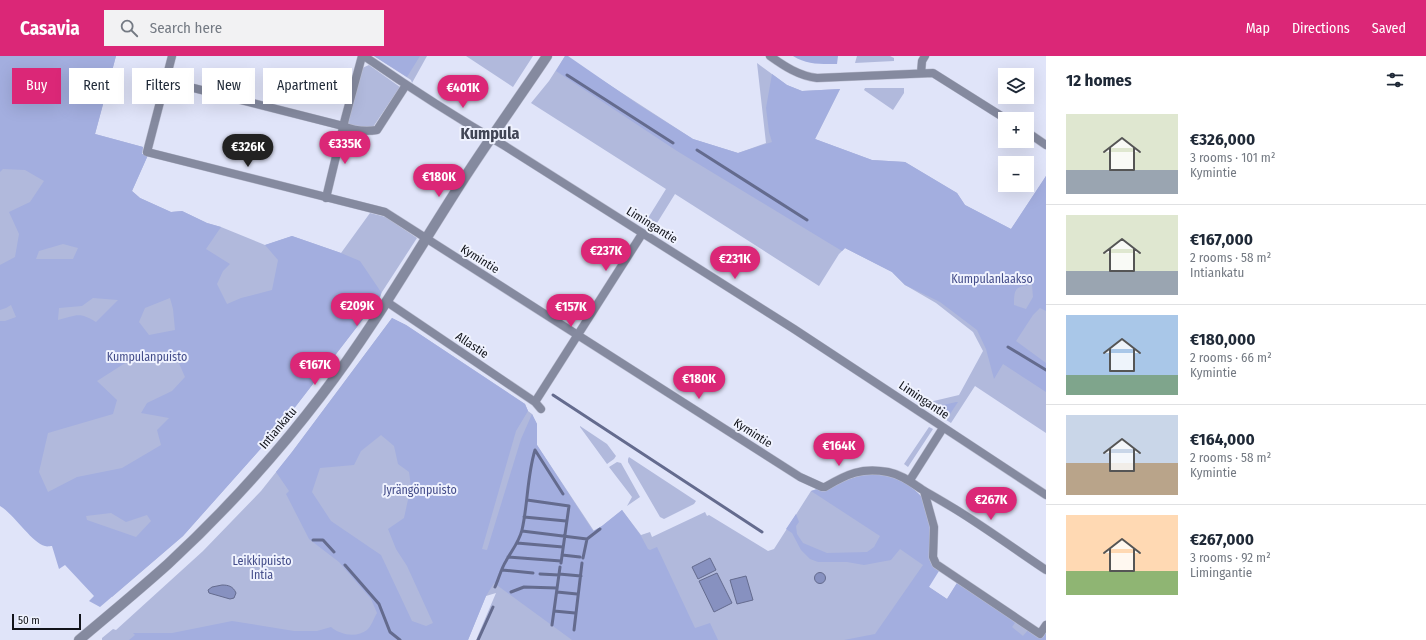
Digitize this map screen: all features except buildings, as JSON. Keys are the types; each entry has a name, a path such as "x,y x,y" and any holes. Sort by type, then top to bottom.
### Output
{"street":[{"path":"169,68 172,56"},
{"path":"326,198 343,126 363,56"},
{"name":"Limingantie","path":"363,56 794,329 1046,495"},
{"name":"Intiankatu","path":"79,640 167,565 237,494 286,439 320,397 356,349 457,189 547,56"},
{"path":"770,56 797,73 812,78 933,73 998,114"},
{"path":"921,73 922,61 925,56"},
{"path":"194,88 343,126 351,130 366,132 377,130 406,84"},
{"name":"Kymintie","path":"160,104 147,152 385,212 800,477 825,487 854,472 874,471 895,474 910,480 924,491 955,508 1046,570"},
{"path":"1034,137 1046,145"},
{"path":"536,402 642,234"},
{"name":"Allastie","path":"387,302 536,402 541,409"},
{"path":"910,480 943,428"},
{"path":"924,491 934,527 933,557 936,564 1040,634 1046,625"}],"green space":[{"name":"Kumpulanpuisto","path":"0,56 116,56 113,68 69,68 69,104 103,104 95,134 143,147 142,154 148,155 132,191 140,198 171,212 182,211 207,223 221,227 265,245 292,236 341,253 370,213 386,217 417,238 380,297 279,428 183,536 112,597 0,497"},
{"name":"Kumpulanpuisto","path":"0,56 116,56 113,68 69,68 69,104 103,104 95,134 143,147 142,154 148,155 132,191 140,198 171,212 182,211 207,223 221,227 206,249 230,264 223,271 217,284 227,304 241,298 272,290 278,260 265,245 292,236 360,261 381,292 380,297 279,428 183,536 100,607 89,601 94,596 65,565 59,569 52,546 45,546 34,540 11,515 0,506 0,321 5,321 16,317 11,305 0,310 0,265 15,257 19,234 9,212 30,202 44,181 25,170 3,169 0,172","holes":["63,244 78,248 73,259 36,259 39,251","93,298 118,300 96,322 81,315 58,320 59,308 82,306","170,298 173,309 175,330 149,335 139,322 145,308","161,351 174,352 185,377 172,391 147,403 141,413 169,418 157,430 161,445 122,468 77,477 48,492 39,472 48,433 113,414 117,400 97,381 133,358","111,513 126,522 147,515 151,521 136,537 87,520 86,516"]},
{"path":"374,56 427,56 412,83 411,80"},
{"path":"374,56 420,56 407,77"},
{"path":"466,56 533,56 513,87"},
{"name":"Kumpulanlaakso","path":"565,56 693,139 738,153 766,143 757,63 787,85 802,91 840,89 815,139 872,160 905,162 957,193 965,205 1011,229 1046,176 1046,433 975,386 951,423 921,404 959,395 983,351 973,332 936,303 905,285 892,272 845,248 839,254 819,286 675,194 657,223 648,218 666,189 531,103 549,81"},
{"name":"Kumpulanlaakso","path":"565,56 568,56 639,105 693,139 738,153 772,142 769,132 766,108 772,74 787,85 802,91 840,89 815,139 872,160 905,162 957,193 965,205 1011,229 1046,176 1046,311 1040,308 1033,315 1016,341 1046,363 1046,392 1003,364 994,379 986,349 977,330 940,302 905,285 892,272 845,248 842,251 677,151 556,71","holes":["1032,285 1033,297 1026,309 1014,305 1015,292 1022,286"]},
{"path":"793,56 838,56 837,64 820,64 804,61"},
{"path":"857,56 890,56 894,58 894,61 855,63"},
{"path":"369,65 400,87 373,127 366,129 347,124 362,68"},
{"path":"865,88 904,88 904,93 893,110 864,90"},
{"name":"Jyrängönpuisto","path":"392,318 406,325 525,404 537,424 537,445 594,531 622,510 641,535 650,532 652,537 705,512 707,516 709,515 768,551 774,549 811,491 841,481 906,483 929,587 947,599 957,583 1039,637 1043,637 1046,640 476,640 496,593 486,596 468,640 102,640 102,638 113,629 116,630 203,551 261,491"},
{"name":"Jyrängönpuisto","path":"392,318 406,325 525,404 528,411 516,431 482,549 487,550 521,439 532,414 537,424 537,445 593,531 602,526 622,510 641,536 648,549 650,550 657,547 695,628 710,623 718,640 572,640 494,583 486,596 468,640 129,640 135,635 133,633 172,633 232,621 294,631 317,631 331,627 344,634 354,635 368,629 377,613 371,599 339,562 309,539 286,494 289,491 276,472","holes":["381,435 394,446 398,464 409,472 411,486 404,518 388,529 396,549 407,566 433,623 426,626 412,621 381,555 331,521 312,492 320,468 354,465 361,451"]},
{"path":"958,402 948,417 931,408"},
{"path":"580,426 607,444 616,456 614,459 607,464"},
{"path":"929,427 933,429 908,467 904,464"},
{"path":"629,457 696,501 694,504 664,519 660,517 628,462"},
{"path":"617,462 621,463 640,497 627,506 632,497 609,467"},
{"path":"862,475 885,475 896,478 919,493 926,503 939,571 929,587 947,599 957,583 1005,614 1015,623 1012,627 1023,636 1028,630 1039,637 1043,637 1046,632 1046,640 844,640 875,634 923,565 900,549 891,560 864,565 847,562 818,562 810,559 801,550 792,533 786,529 796,514 799,522 796,526 797,534 803,543 827,553 867,552 874,547 880,536 811,491"}],"shaded area":[{"path":"710,558 716,570 698,579 692,567"},
{"path":"820,572 824,574 826,578 824,582 820,584 816,582 814,578 816,574"},
{"path":"717,573 732,603 714,612 699,581"},
{"path":"746,576 753,600 737,604 730,580"},
{"path":"222,585 232,587 236,593 234,598 230,599 209,593 208,590 212,587"}],"waterway":[{"path":"567,75 673,143"},
{"path":"697,150 807,220"},
{"path":"1008,347 1046,370"},
{"path":"553,395 762,532"},
{"path":"535,450 563,494"},
{"path":"495,587 503,567 521,534 530,470 535,450"},
{"path":"527,500 569,506 561,563"},
{"path":"524,517 566,521"},
{"path":"522,531 587,539 600,529"},
{"path":"583,558 587,539"},
{"path":"313,540 323,540 334,552"},
{"path":"517,543 563,547"},
{"path":"562,555 580,557"},
{"path":"508,557 561,561"},
{"path":"574,630 582,563"},
{"path":"345,565 379,604 390,632 400,640"},
{"path":"552,625 560,567"},
{"path":"502,570 533,573"},
{"path":"540,574 559,575"},
{"path":"559,574 581,576"},
{"path":"511,592 524,587 557,588"},
{"path":"557,592 577,594"},
{"path":"478,640 493,607"},
{"path":"554,611 575,613"}],"district":[{"name":"Kumpula","path":"490,133"}],"park label":[{"name":"Leikkipuisto Intia","path":"262,568"}]}
